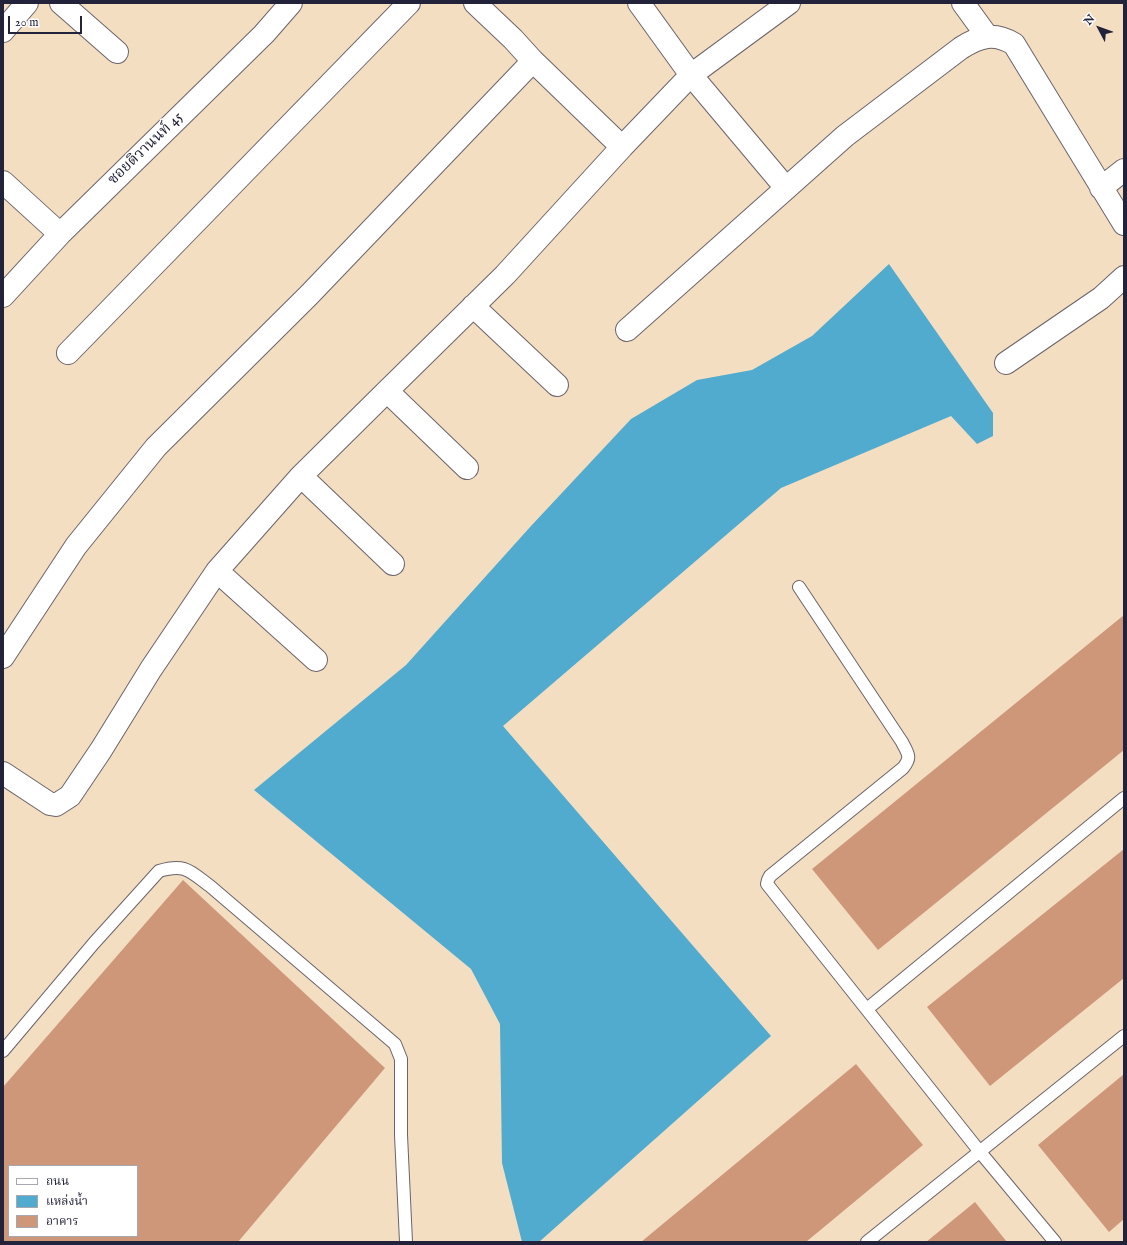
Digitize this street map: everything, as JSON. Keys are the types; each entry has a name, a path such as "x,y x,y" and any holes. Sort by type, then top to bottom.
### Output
{"street":[{"path":"3,31 27,3"},
{"path":"61,3 116,52"},
{"name":"ซอยติวานนท์ 45","path":"3,296 60,234 264,34 291,3"},
{"path":"68,353 409,3"},
{"path":"475,3 622,147"},
{"path":"639,3 691,75 786,188"},
{"path":"3,772 50,804 56,805 70,796 101,750 151,669 217,571 301,476 505,275 622,147 691,75 789,3"},
{"path":"963,3 987,36"},
{"path":"627,330 845,136 972,40 987,36 1005,39 1014,44 1124,224"},
{"path":"3,656 76,546 156,447 309,295 533,61"},
{"path":"1101,188 1124,170"},
{"path":"3,182 60,234"},
{"path":"1006,364 1101,298 1124,277"},
{"path":"473,306 557,385"},
{"path":"387,392 467,468"},
{"path":"301,476 393,564"},
{"path":"217,571 316,660"}],"lane":[{"path":"799,587 902,742 909,757 908,762 903,768 770,876 767,884 980,1152 1056,1242"},
{"path":"867,1009 1124,798"},
{"path":"3,1051 94,943 159,871 171,867 186,869 210,886 395,1044 401,1059 401,1136 406,1242"},
{"path":"867,1242 1124,1036"}],"water":[{"path":"889,264 993,413 993,436 977,444 951,416 781,488 503,726 771,1036 539,1242 522,1242 502,1163 500,1024 471,969 254,790 406,665 531,526 631,419 697,380 752,370 812,336"}],"building":[{"path":"1124,615 1124,750 878,950 812,869"},
{"path":"1124,849 1124,978 990,1086 927,1007"},
{"path":"183,880 385,1068 238,1242 3,1242 3,1087"},
{"path":"856,1064 923,1145 806,1242 641,1242"},
{"path":"1124,1074 1124,1219 1109,1232 1038,1145"},
{"path":"975,1202 1007,1242 926,1242"}]}
